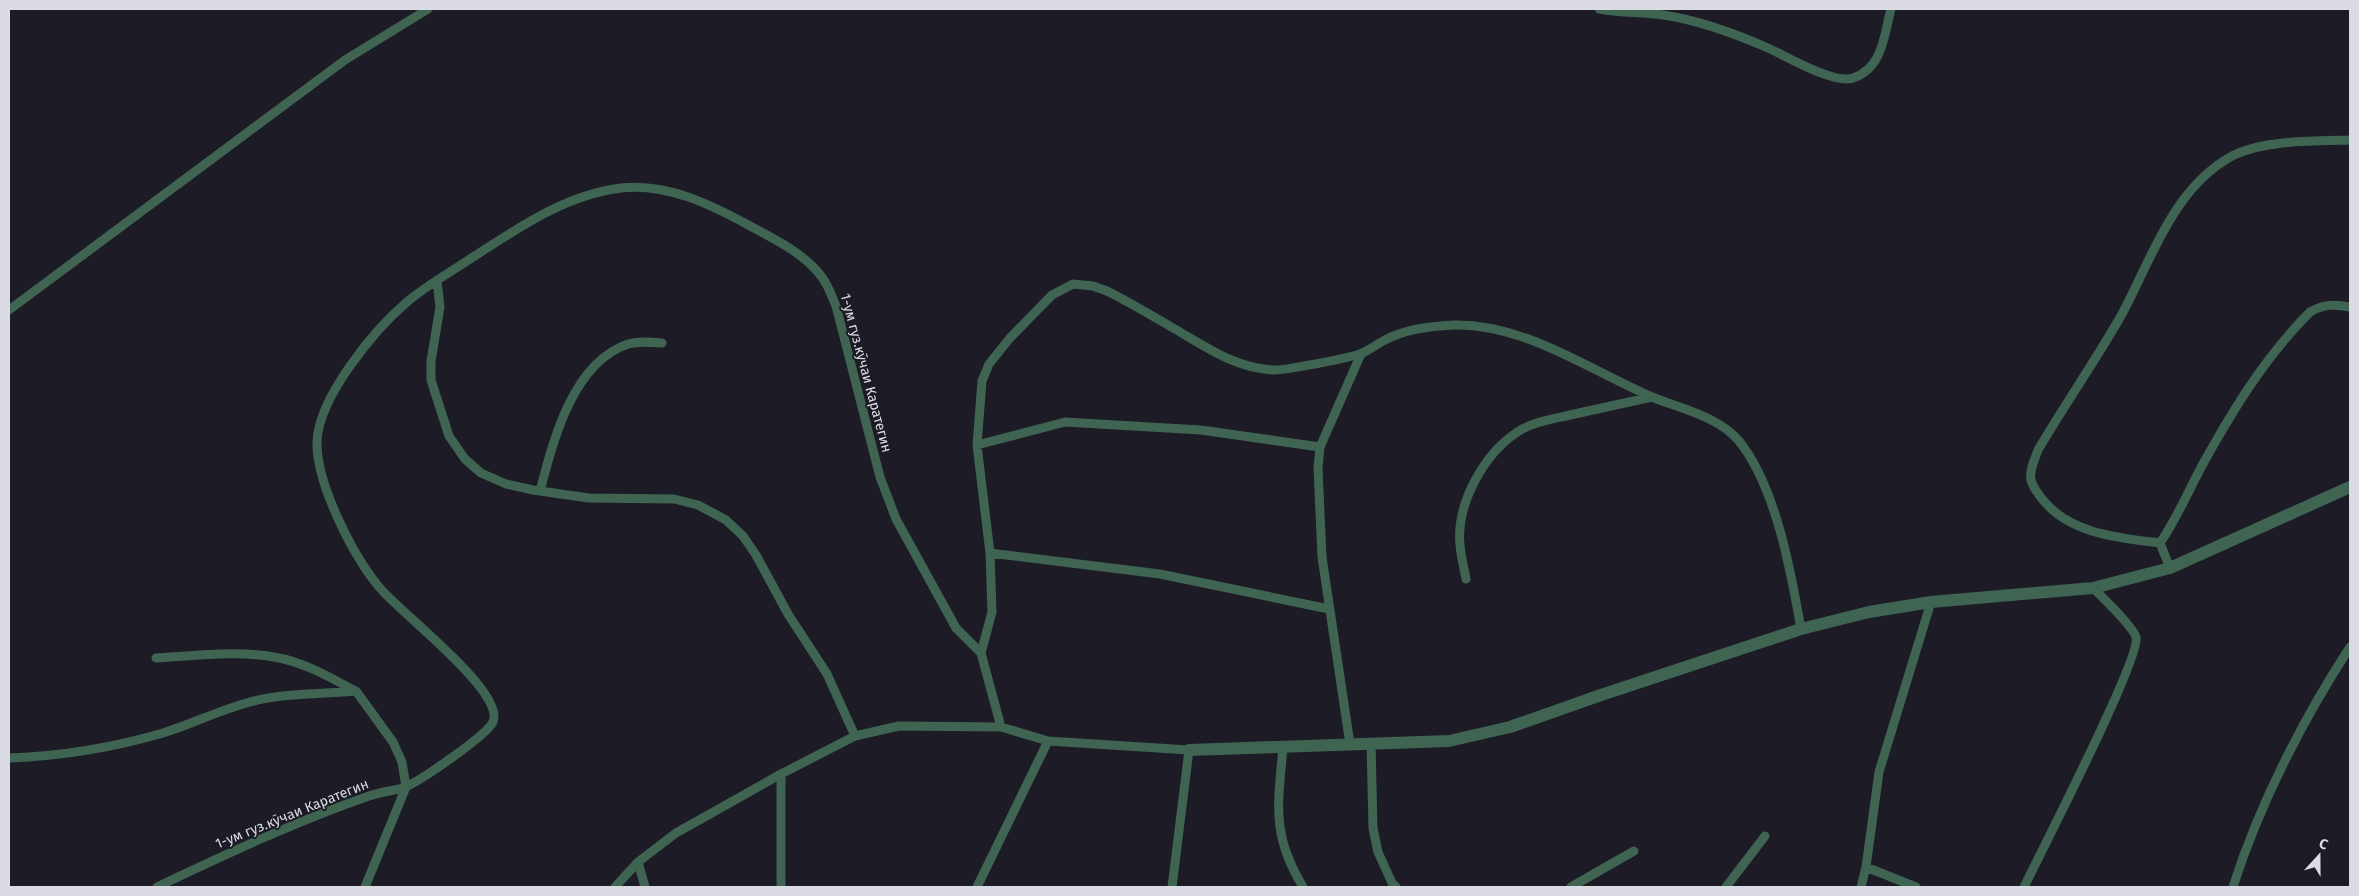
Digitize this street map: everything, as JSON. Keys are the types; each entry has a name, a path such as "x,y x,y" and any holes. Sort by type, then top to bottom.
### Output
{"street":[{"path":"1189,750 1450,741 1510,728 1601,694 1801,629 1869,612 1931,602 2093,588 2170,568 2350,487"}],"lane":[{"path":"9,310 345,60 428,9"},
{"path":"1599,9 1664,15 1697,24 1755,42 1819,71 1849,80 1866,72 1874,62 1884,43 1891,9"},
{"path":"2160,543 2104,534 2061,518 2041,498 2031,479 2038,450 2122,314 2163,234 2186,197 2202,178 2236,154 2261,146 2350,140"},
{"name":"1-ум гуз.кӯчаи Каратегин","path":"158,887 213,861 344,806 373,795 406,787 461,750 490,726 494,711 479,683 379,588 361,562 337,517 320,468 317,440 322,415 338,384 368,344 406,303 438,280 544,213 587,194 620,188 645,187 690,197 720,210 793,252 815,268 827,286 836,306 880,477 896,519 956,628 981,653 1001,727"},
{"path":"438,280 439,318 431,380 435,398 449,436 465,459 481,473 506,484 540,492 589,498 674,499 698,505 726,520 743,536 756,555 788,614 827,674 855,736"},
{"path":"981,653 992,612 990,552 977,445 982,381 990,364 1010,338 1039,307 1052,295 1073,284 1093,286 1107,291 1216,353 1234,361 1276,370 1361,354 1386,338 1409,330 1455,325 1490,330 1526,338 1572,356 1652,397 1717,424 1739,441 1771,499 1801,629"},
{"path":"2160,543 2181,509 2222,430 2265,361 2310,312 2320,306 2335,304 2350,307"},
{"path":"540,492 560,421 570,400 594,368 615,350 628,344 644,341 662,343"},
{"path":"1350,744 1322,557 1318,496 1320,447 1361,354"},
{"path":"1466,579 1460,545 1464,510 1472,487 1483,469 1503,444 1520,430 1541,422 1652,397"},
{"path":"977,445 1065,422 1201,430 1320,447"},
{"path":"2160,543 2170,568"},
{"path":"990,552 1160,574 1329,609"},
{"path":"2024,887 2114,700 2136,647 2135,634 2093,588"},
{"path":"1861,887 1866,868 1879,772 1931,602"},
{"path":"2233,887 2268,797 2328,682 2350,647"},
{"path":"156,658 254,655 275,657 322,672 356,691 393,742 402,762 406,787 365,887"},
{"path":"9,758 56,756 96,750 164,732 251,702 281,697 356,691"},
{"path":"615,887 638,862 676,833 781,774 855,736 900,726 1001,727 1048,741 1189,750 1172,887"},
{"path":"977,887 1048,741"},
{"path":"1371,744 1372,828 1378,852 1392,883 1396,887"},
{"path":"1283,747 1278,808 1279,832 1289,861 1303,887"},
{"path":"781,774 781,887"},
{"path":"1726,887 1765,836"},
{"path":"1571,887 1634,851"},
{"path":"638,862 645,887"},
{"path":"1866,868 1916,887"}]}
